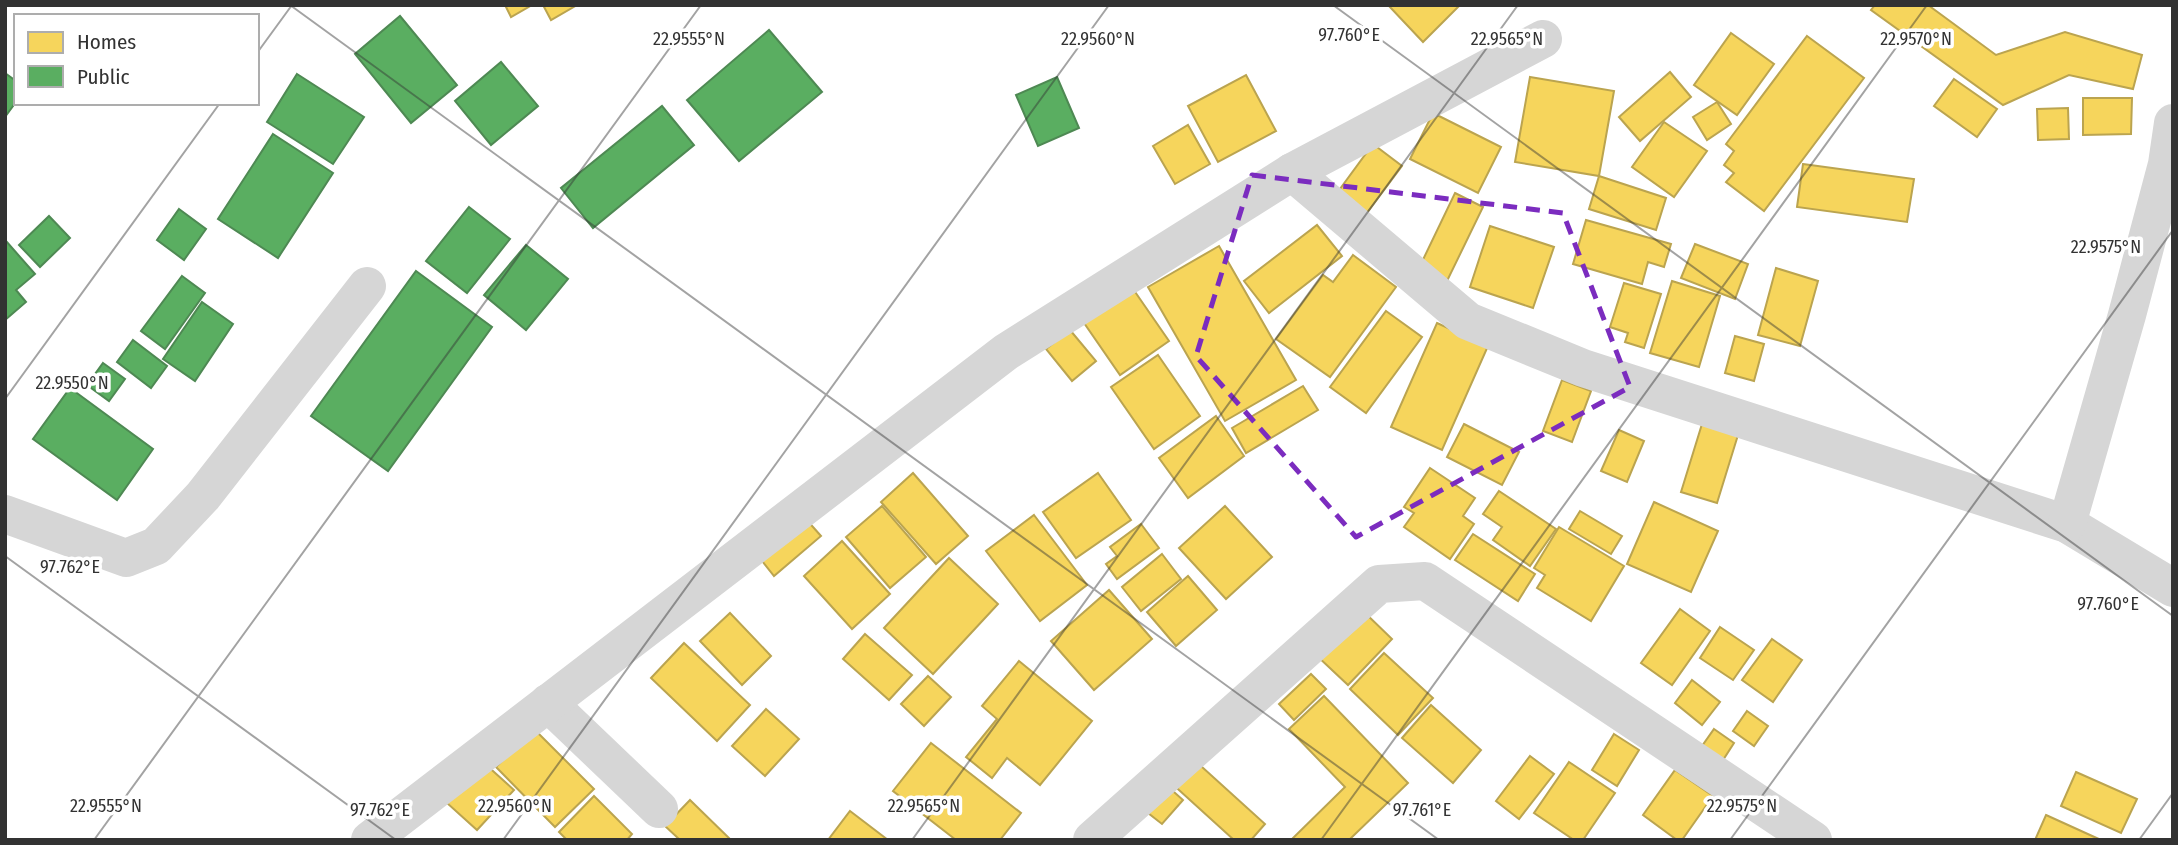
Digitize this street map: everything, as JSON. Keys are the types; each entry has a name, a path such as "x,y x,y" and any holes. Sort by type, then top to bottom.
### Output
{"street":[{"path":"369,840 1006,352 1292,172 1543,39"},
{"path":"2067,524 2127,315 2166,163 2173,123"},
{"path":"1292,172 1468,321 1583,368 2067,524 2173,588"},
{"path":"5,514 126,558 156,546 203,496 367,286"},
{"path":"1092,840 1378,584 1425,581 1813,840"},
{"path":"548,703 659,809"}],"highlighted area":[{"path":"1252,175 1563,213 1630,387 1356,537 1196,356"}],"building: Homes":[{"path":"505,5 532,5 511,17"},
{"path":"543,5 577,5 551,20"},
{"path":"1388,5 1460,5 1423,42"},
{"path":"1875,5 1928,5 1996,55 2065,32 2142,55 2133,89 2069,75 2003,105 1871,10"},
{"path":"1731,33 1774,64 1737,115 1694,85"},
{"path":"1807,36 1864,78 1764,211 1726,182 1734,173 1724,165 1734,151 1726,144"},
{"path":"1670,72 1691,97 1640,141 1619,117"},
{"path":"1246,75 1276,131 1218,162 1188,106"},
{"path":"1530,77 1614,91 1599,176 1515,162"},
{"path":"1954,79 1997,109 1977,137 1934,106"},
{"path":"2083,98 2132,98 2131,134 2083,135"},
{"path":"1717,102 1731,124 1707,140 1693,117"},
{"path":"2068,108 2069,139 2038,140 2037,109"},
{"path":"1433,113 1501,147 1478,193 1410,159"},
{"path":"1664,122 1707,151 1674,197 1632,167"},
{"path":"1188,125 1210,164 1175,184 1153,146"},
{"path":"1373,144 1402,166 1366,214 1337,193"},
{"path":"1803,164 1914,179 1907,222 1797,207"},
{"path":"1599,176 1666,198 1656,230 1589,209"},
{"path":"1455,193 1483,207 1447,281 1419,268"},
{"path":"1586,220 1671,244 1664,267 1648,262 1642,284 1573,264"},
{"path":"1317,225 1342,256 1269,313 1244,281"},
{"path":"1490,226 1554,247 1533,308 1470,287"},
{"path":"1695,244 1748,264 1735,299 1681,278"},
{"path":"1219,246 1296,380 1225,421 1148,287"},
{"path":"1353,255 1396,287 1330,377 1276,339 1323,275 1333,282"},
{"path":"1776,268 1818,281 1800,346 1758,335"},
{"path":"1672,281 1720,296 1699,367 1650,353"},
{"path":"1624,283 1661,294 1644,348 1625,342 1628,333 1610,327"},
{"path":"1131,286 1169,341 1120,375 1082,320"},
{"path":"1386,311 1422,337 1366,413 1330,387"},
{"path":"1437,323 1488,346 1442,450 1391,427"},
{"path":"1070,330 1096,361 1072,381 1046,349"},
{"path":"1735,336 1764,344 1754,381 1725,373"},
{"path":"1158,355 1200,416 1154,449 1111,387"},
{"path":"1562,380 1591,391 1572,442 1543,431"},
{"path":"1303,386 1318,410 1246,453 1232,428"},
{"path":"1216,416 1244,456 1188,498 1159,458"},
{"path":"1464,424 1519,452 1502,485 1447,457"},
{"path":"1702,424 1738,435 1717,503 1681,492"},
{"path":"1619,430 1644,441 1627,482 1601,471"},
{"path":"1430,468 1475,498 1463,516 1474,524 1450,559 1404,527 1414,513 1404,507"},
{"path":"913,473 968,536 936,564 881,502"},
{"path":"1098,473 1131,520 1076,558 1043,512"},
{"path":"1499,491 1556,529 1530,566 1493,540 1502,527 1483,514"},
{"path":"1654,502 1718,531 1691,592 1627,564"},
{"path":"882,506 926,557 890,588 846,537"},
{"path":"1225,506 1272,557 1226,599 1179,548"},
{"path":"1580,511 1622,536 1611,554 1569,529"},
{"path":"1034,515 1087,585 1040,621 986,551"},
{"path":"805,518 821,536 774,576 759,557"},
{"path":"1141,524 1159,548 1117,579 1106,564 1117,556 1110,547"},
{"path":"1559,527 1624,566 1591,621 1537,588 1545,575 1534,568"},
{"path":"1473,534 1535,574 1518,601 1455,560"},
{"path":"842,541 890,594 852,629 804,576"},
{"path":"1162,554 1181,579 1141,611 1122,587"},
{"path":"949,558 998,604 933,674 884,628"},
{"path":"1188,576 1217,610 1176,646 1147,612"},
{"path":"1109,590 1152,639 1094,690 1051,641"},
{"path":"1361,609 1392,639 1348,685 1316,655"},
{"path":"1680,609 1710,631 1672,685 1641,663"},
{"path":"730,613 771,656 742,685 700,641"},
{"path":"1720,627 1754,650 1733,680 1700,658"},
{"path":"865,634 912,675 889,700 843,659"},
{"path":"1772,639 1802,660 1773,702 1742,680"},
{"path":"684,643 750,705 717,741 651,678"},
{"path":"1384,653 1433,698 1398,735 1350,689"},
{"path":"1019,661 1092,721 1040,785 1007,758 992,778 966,757 997,719 982,706"},
{"path":"1311,674 1326,689 1294,720 1279,704"},
{"path":"928,676 951,697 924,726 901,704"},
{"path":"1692,680 1720,702 1702,725 1675,703"},
{"path":"1324,696 1408,783 1349,840 1291,840 1345,787 1289,729"},
{"path":"1431,705 1481,750 1453,783 1402,738"},
{"path":"766,709 799,739 765,776 732,746"},
{"path":"1747,711 1768,726 1754,746 1733,731"},
{"path":"534,729 594,789 555,827 496,767"},
{"path":"1714,729 1734,743 1723,760 1702,746"},
{"path":"1614,734 1639,750 1617,786 1592,770"},
{"path":"931,743 1021,813 1000,840 956,840 893,791"},
{"path":"1530,756 1554,774 1519,819 1496,801"},
{"path":"1191,757 1265,824 1251,840 1234,840 1169,781"},
{"path":"483,762 514,790 477,830 447,803"},
{"path":"1569,762 1615,793 1583,840 1574,840 1534,813"},
{"path":"1675,770 1713,796 1682,840 1677,840 1643,815"},
{"path":"2076,772 2137,799 2121,833 2061,806"},
{"path":"1165,784 1183,800 1162,824 1143,809"},
{"path":"594,796 632,834 627,840 567,840 559,832"},
{"path":"690,800 731,840 680,840 665,826"},
{"path":"850,811 888,840 828,840"},
{"path":"2046,815 2101,840 2035,840"}],"building: Public":[{"path":"400,16 457,85 411,123 355,54"},
{"path":"769,30 822,92 739,161 687,100"},
{"path":"501,62 538,106 491,145 455,101"},
{"path":"5,73 14,80 14,105 5,117"},
{"path":"297,74 364,117 333,164 267,122"},
{"path":"1057,77 1079,128 1038,146 1016,95"},
{"path":"662,106 694,145 593,228 561,188"},
{"path":"273,134 333,173 278,258 218,219"},
{"path":"469,207 510,239 467,293 426,261"},
{"path":"179,209 206,229 184,260 157,240"},
{"path":"49,216 70,238 40,267 19,245"},
{"path":"6,241 35,274 16,290 26,302 5,320"},
{"path":"526,245 568,279 526,330 484,295"},
{"path":"416,271 492,327 388,471 311,416"},
{"path":"182,276 205,293 165,349 141,331"},
{"path":"202,302 233,324 195,381 163,359"},
{"path":"133,340 167,366 151,388 117,362"},
{"path":"103,363 125,379 109,401 87,385"},
{"path":"70,388 153,449 117,500 33,439"}]}
